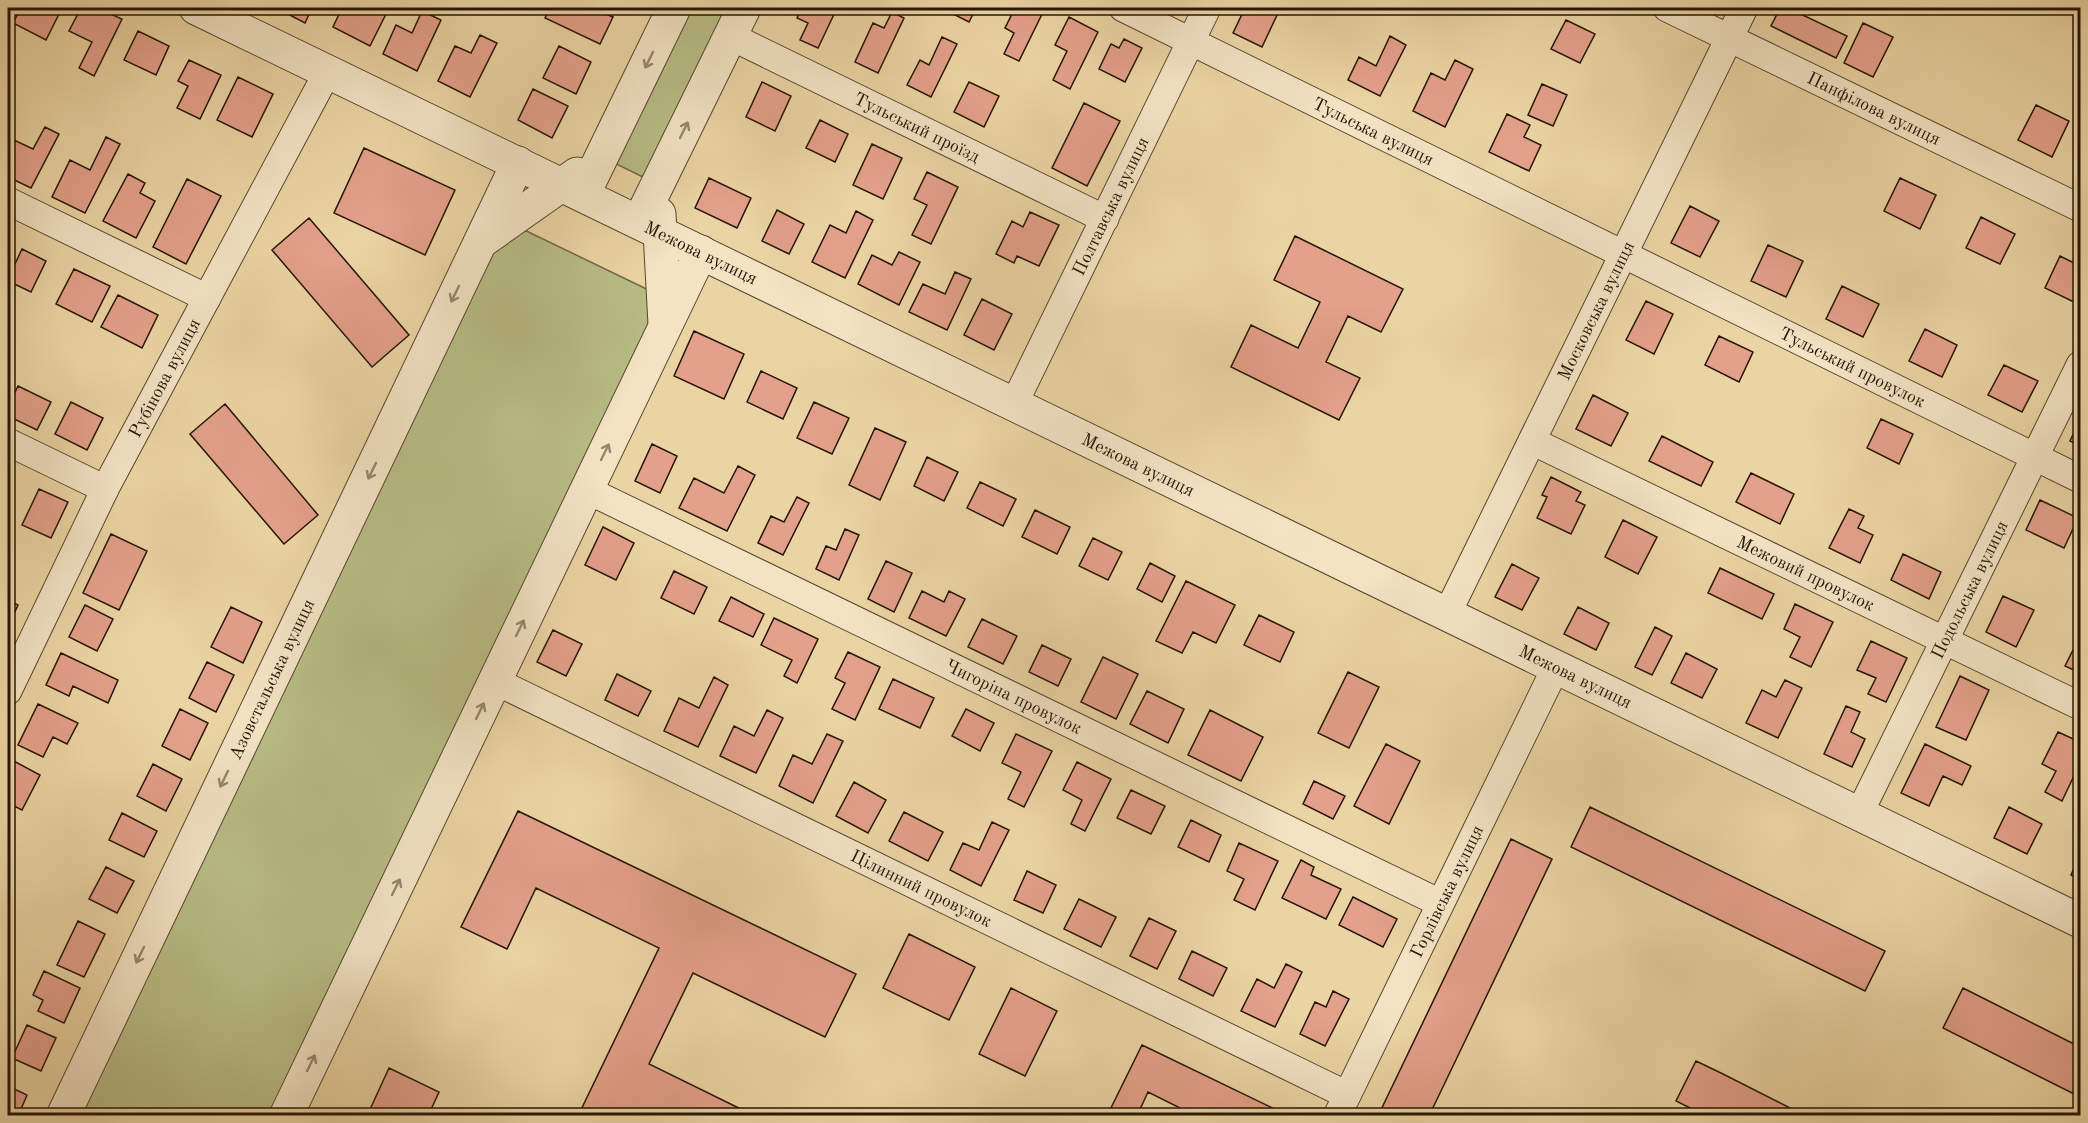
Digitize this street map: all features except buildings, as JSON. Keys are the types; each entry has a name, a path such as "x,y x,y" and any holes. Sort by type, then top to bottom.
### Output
{"street":[{"name":"Межова вулиця","path":"196,8 2080,921"},
{"path":"480,242 573,190 603,155 674,8"},
{"name":"Тульська вулиця","path":"1123,8 1623,254"},
{"name":"Полтавська вулиця","path":"1014,404 1208,8"},
{"name":"Панфілова вулиця","path":"1667,8 2080,208"},
{"name":"Московська вулиця","path":"1447,614 1744,8"},
{"path":"665,326 649,227 658,183 737,22"},
{"name":"Тульський проїзд","path":"737,22 1105,219"},
{"name":"Рубінова вулиця","path":"10,678 105,489 328,71"},
{"name":"Азовстальська вулиця","path":"63,1116 518,164"},
{"path":"8,201 207,298"},
{"path":"286,1116 701,252"},
{"name":"Тульський провулок","path":"1623,254 2080,479"},
{"name":"Подольська вулиця","path":"1859,814 2080,365"},
{"name":"Межовий провулок","path":"1532,441 2080,706"},
{"path":"8,442 105,489"},
{"name":"Чигоріна провулок","path":"586,490 1440,903"},
{"name":"Горлівська вулиця","path":"1342,1105 1556,667"},
{"name":"Цілинний провулок","path":"495,681 1342,1105"}],"green space":[{"path":"681,8 736,8 651,181 606,159"},
{"path":"516,226 657,294 659,325 279,1115 70,1116 484,248"}]}
